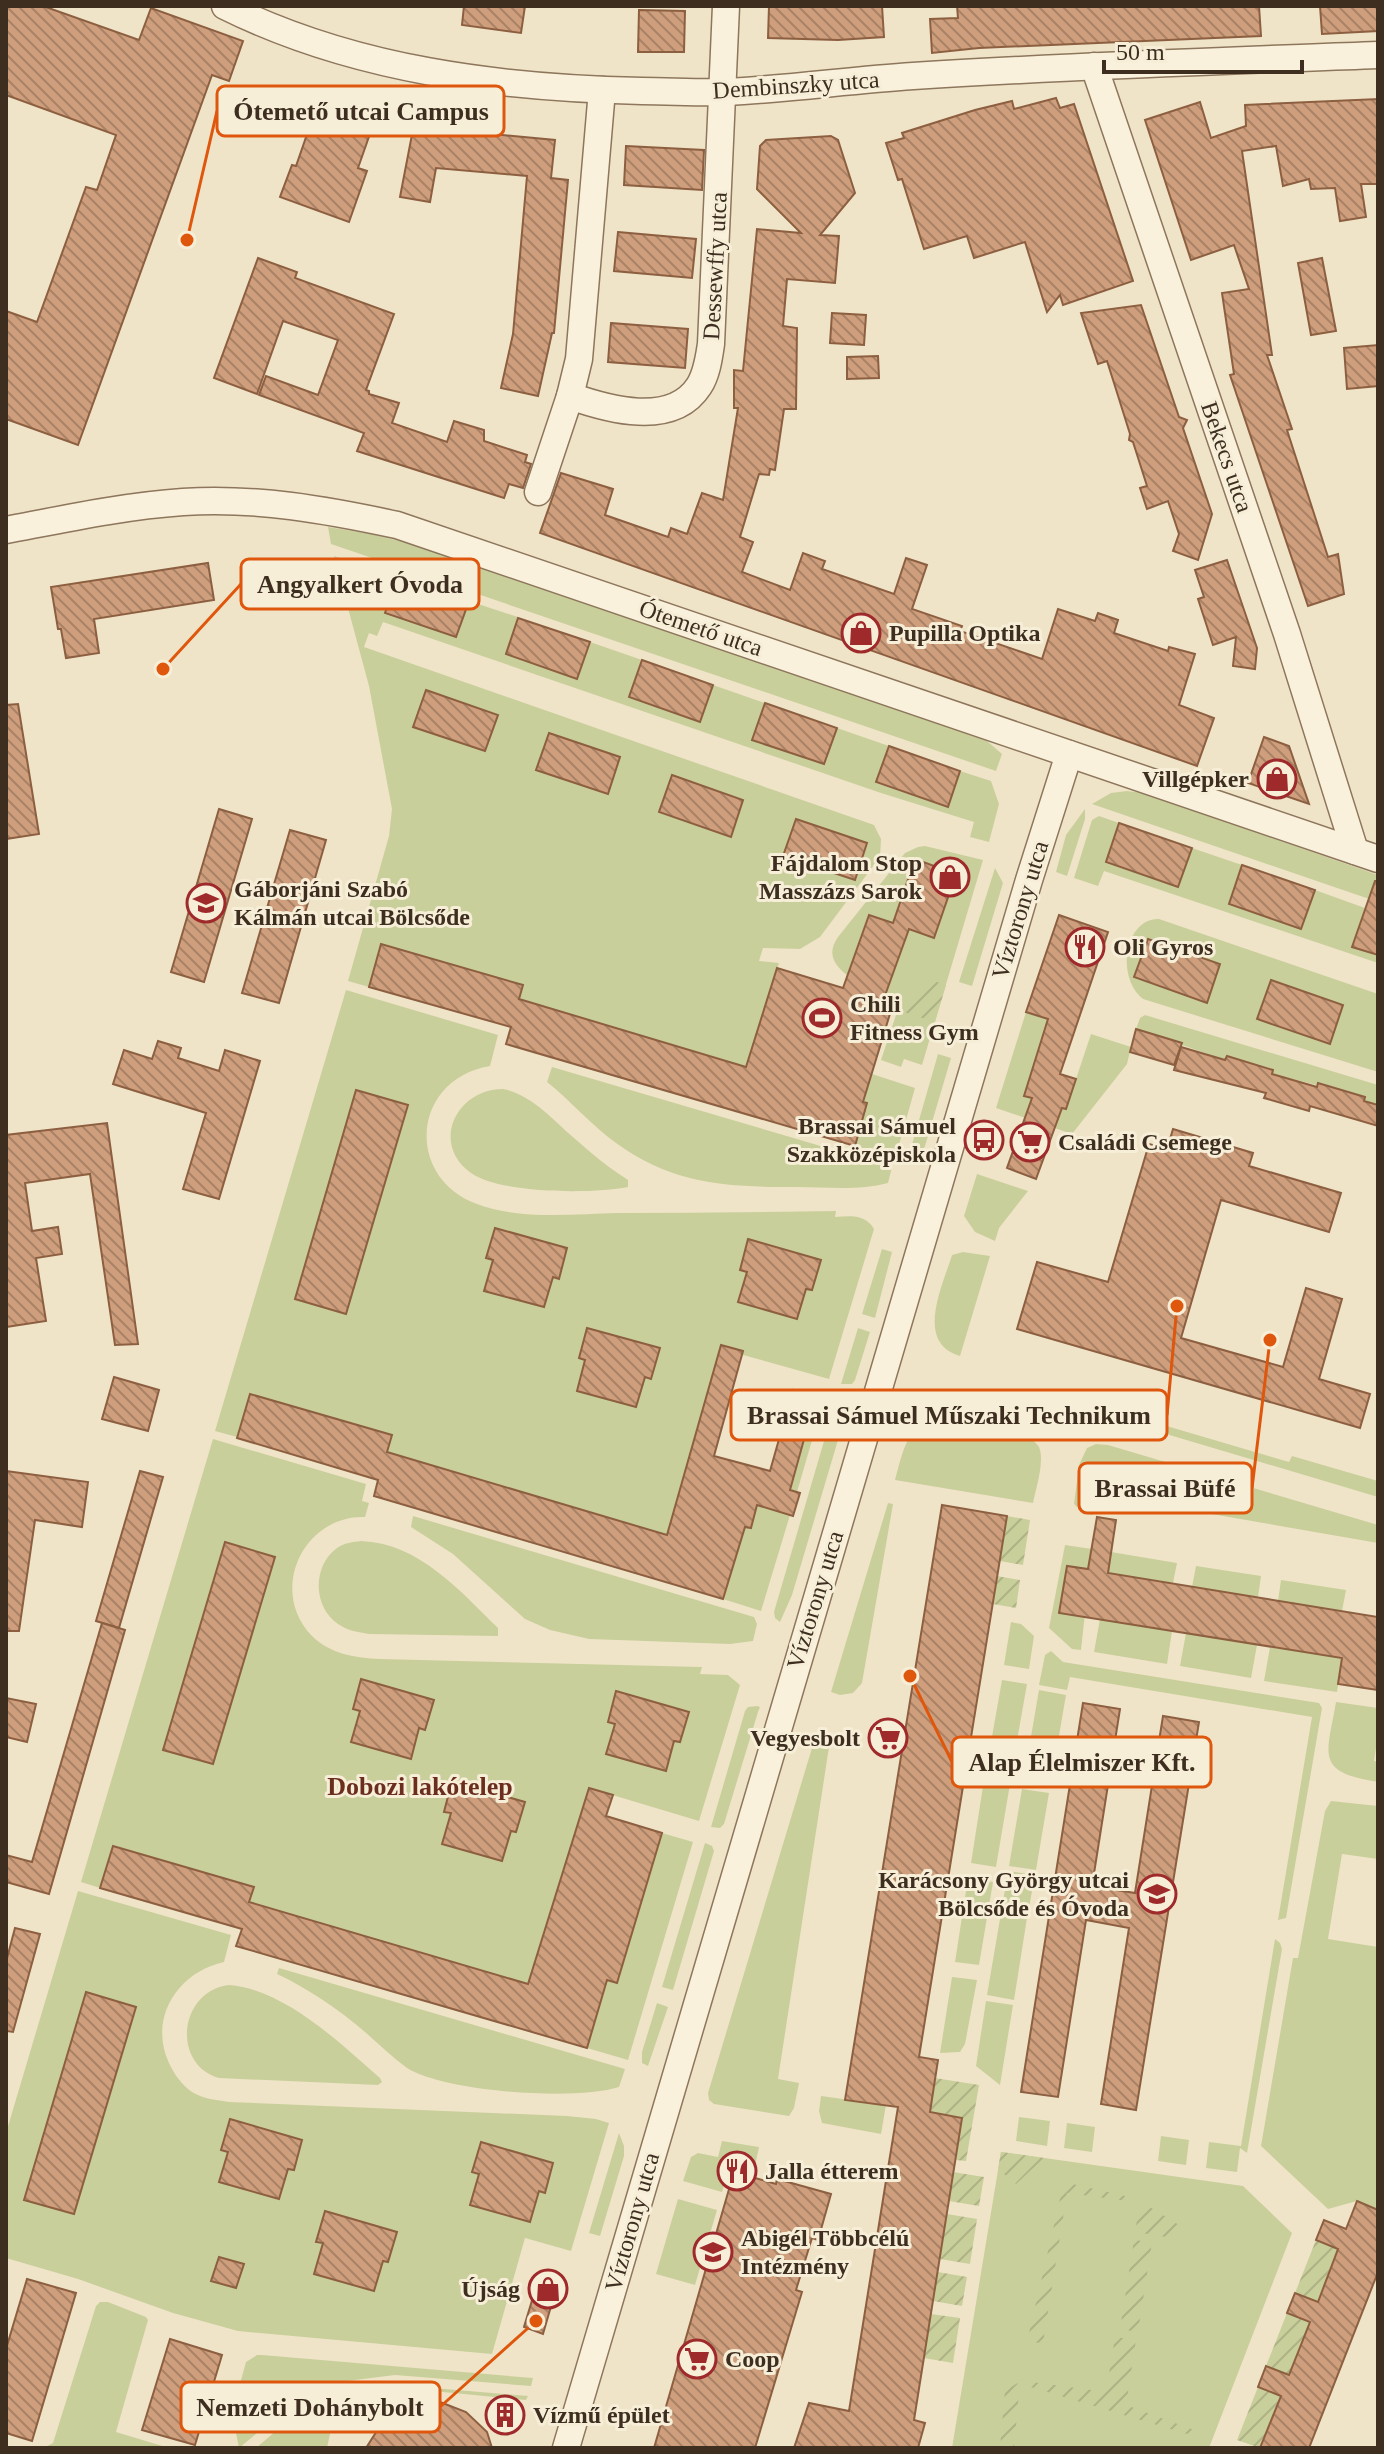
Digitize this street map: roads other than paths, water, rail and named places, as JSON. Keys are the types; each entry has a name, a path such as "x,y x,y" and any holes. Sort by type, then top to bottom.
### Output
{"street":[{"name":"Dembinszky utca","path":"225,6 291,35 403,66 498,82 602,90 724,92 910,76 1378,55"},
{"name":"Dessewffy utca","path":"570,396 604,408 656,410 689,397 700,385 711,344 726,6"},
{"name":"Bekecs utca","path":"1094,66 1287,634 1367,855"},
{"path":"538,492 570,396 580,346 602,90"},
{"name":"Ótemető utca","path":"6,530 147,505 184,502 279,505 357,517 429,535 1367,855"},
{"name":"Víztorony utca","path":"566,2448 1029,880 1069,754"}],"place":[{"name":"Ótemető utcai Campus","path":"187,240"},
{"name":"Pupilla Optika","path":"861,633"},
{"name":"Angyalkert Óvoda","path":"163,669"},
{"name":"Villgépker","path":"1277,779"},
{"name":"Fájdalom Stop Masszázs Sarok","path":"950,877"},
{"name":"Gáborjáni Szabó Kálmán utcai Bölcsőde","path":"206,903"},
{"name":"Oli Gyros","path":"1085,947"},
{"name":"Chili Fitness Gym","path":"822,1018"},
{"name":"Brassai Sámuel Szakközépiskola","path":"984,1140"},
{"name":"Családi Csemege","path":"1030,1142"},
{"name":"Brassai Sámuel Műszaki Technikum","path":"1177,1306"},
{"name":"Brassai Büfé","path":"1270,1340"},
{"name":"Alap Élelmiszer Kft.","path":"910,1676"},
{"name":"Vegyesbolt","path":"888,1738"},
{"name":"Karácsony György utcai Bölcsőde és Óvoda","path":"1157,1894"},
{"name":"Jalla étterem","path":"737,2171"},
{"name":"Abigél Többcélú Intézmény","path":"713,2252"},
{"name":"Újság","path":"548,2289"},
{"name":"Nemzeti Dohánybolt","path":"536,2321"},
{"name":"Coop","path":"697,2359"},
{"name":"Vízmű épület","path":"505,2415"}],"district":[{"name":"Dobozi lakótelep","path":"420,1786"}]}
